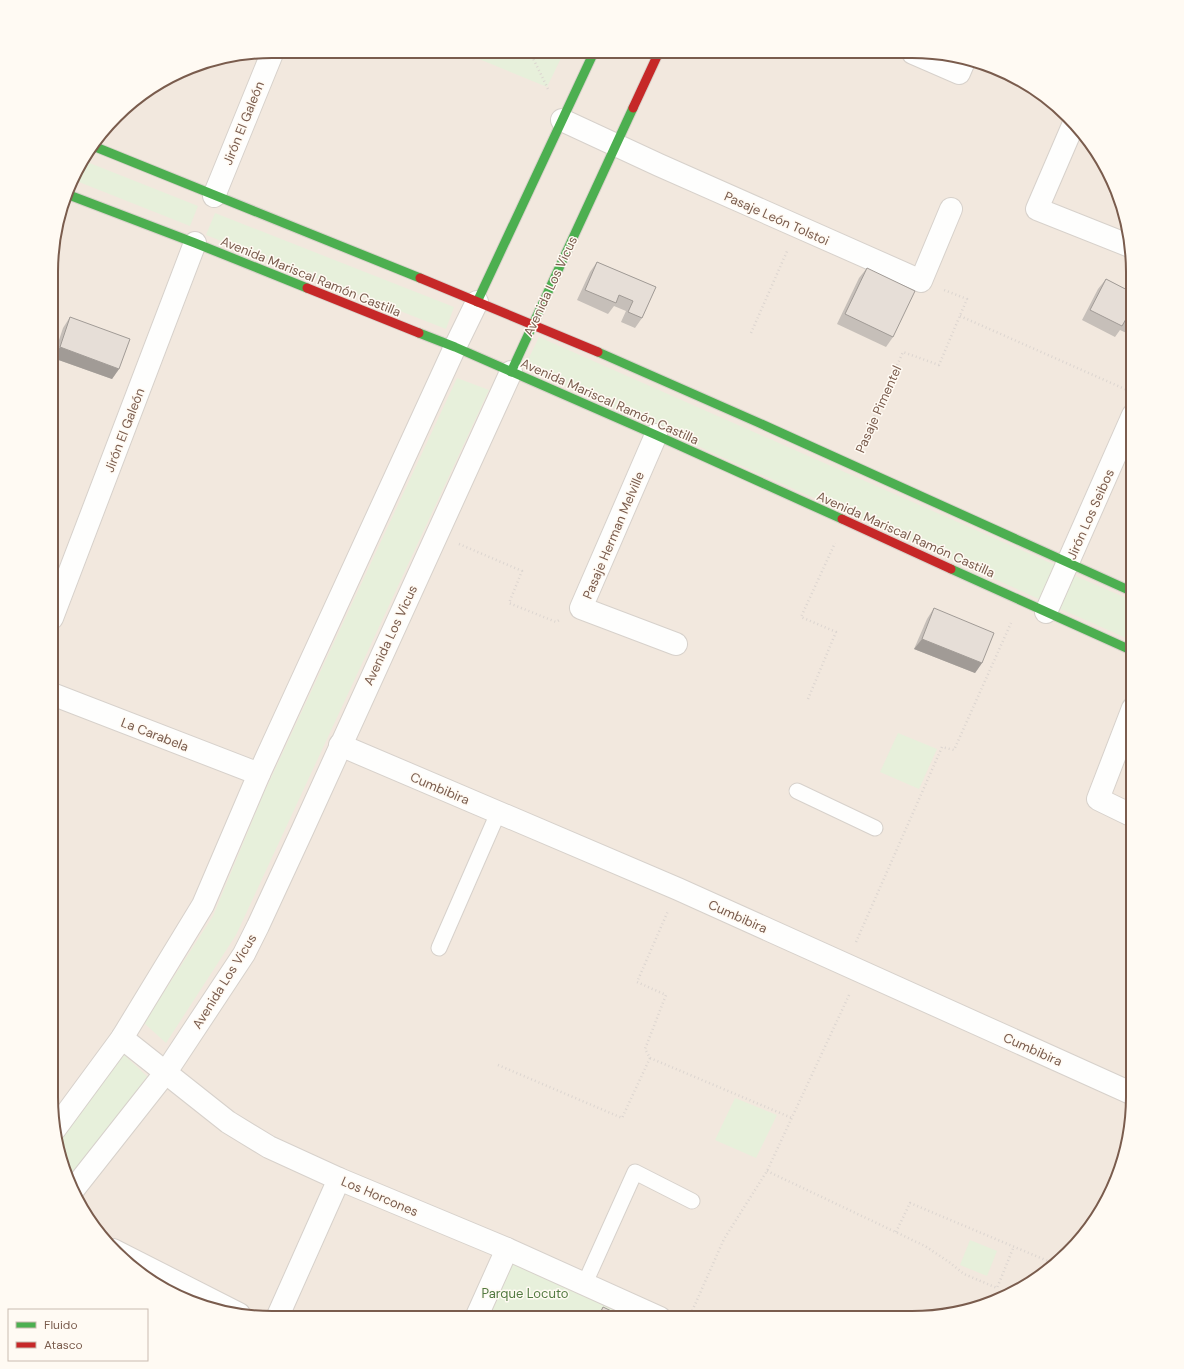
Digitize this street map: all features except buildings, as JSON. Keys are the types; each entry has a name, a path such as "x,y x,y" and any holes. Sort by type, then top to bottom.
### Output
{"main road":[{"path":"477,302 591,58"},
{"name":"Avenida Los Vicus","path":"511,372 615,144 656,58"},
{"path":"98,148 532,325 702,398 1126,589"},
{"name":"Avenida Mariscal Ramón Castilla","path":"72,196 195,243 454,347 656,436 1126,648"}],"street":[{"name":"Jirón El Galeón","path":"214,196 270,58"},
{"path":"925,58 959,73 963,64"},
{"name":"Pasaje León Tolstoi","path":"562,120 921,281"},
{"path":"1071,129 1038,209 1124,244"},
{"path":"921,281 951,209"},
{"name":"Jirón El Galeón","path":"58,602 195,243"},
{"path":"60,1123 122,1038 203,905 259,774 454,347 477,302"},
{"name":"Avenida Los Vicus","path":"77,1185 166,1072 244,954 296,845 340,745 511,372"},
{"name":"Jirón Los Seibos","path":"1046,612 1126,431"},
{"name":"Pasaje Herman Melville","path":"656,436 581,608 676,644"},
{"name":"La Carabela","path":"58,696 259,774"},
{"path":"1126,726 1098,799 1126,813"},
{"name":"Cumbibira","path":"340,745 678,889 1126,1091"},
{"name":"Los Horcones","path":"122,1038 228,1122 262,1143 339,1179 507,1249 645,1311"},
{"path":"280,1311 339,1179"},
{"path":"479,1311 507,1249"},
{"path":"135,1261 222,1305"}],"lane":[{"path":"797,791 875,828"},
{"path":"439,948 498,813"},
{"path":"585,1283 635,1172 692,1200"}],"path":[{"path":"533,58 562,120"},
{"path":"751,333 798,227"},
{"path":"921,281 967,300 959,316 1126,390"},
{"name":"Pasaje Pimentel","path":"852,466 903,352 939,365 959,316"},
{"path":"808,699 836,632 802,617 845,521"},
{"path":"437,535 522,571 508,602 556,622 581,608"},
{"path":"692,1311 724,1239 767,1172 792,1118 854,968 856,943 942,747 954,750 1006,635 1020,600"},
{"path":"678,889 637,982 666,995 645,1049 650,1058 792,1118"},
{"path":"498,1065 622,1118 650,1058"},
{"path":"767,1172 924,1246 949,1262 964,1274 997,1288 1014,1246"},
{"path":"896,1232 910,1203 1049,1261"}],"shaded area":[{"path":"258,58 926,58 968,65 1007,80 1031,94 1053,111 1073,131 1090,153 1104,177 1115,203 1122,230 1126,258 1126,1111 1119,1153 1104,1192 1090,1216 1073,1238 1053,1258 1031,1275 1007,1289 981,1300 954,1307 926,1311 258,1311 216,1304 177,1289 153,1275 131,1258 111,1238 94,1216 80,1192 69,1166 62,1139 58,1111 58,258 65,216 74,190 94,153 111,131 142,102 177,80 216,65"}],"green space":[{"path":"477,58 561,58 547,87"},
{"path":"88,163 198,206 190,226 78,182"},
{"path":"215,213 454,307 446,329 206,235"},
{"path":"539,337 1055,565 1039,599 524,368"},
{"path":"457,378 489,390 236,935 166,1043 144,1023 213,916 263,795"},
{"path":"1071,574 1126,598 1126,638 1056,607"},
{"path":"898,733 937,749 919,789 880,772"},
{"path":"120,1051 151,1080 74,1178 65,1153 61,1131"},
{"path":"735,1098 777,1115 756,1158 715,1140"},
{"path":"970,1240 997,1251 987,1276 960,1265"},
{"name":"Parque Locuto","path":"513,1260 621,1311 490,1311"}],"traffic: fast":[{"path":"477,302 591,58"},
{"path":"511,372 633,108"},
{"path":"98,148 420,278"},
{"path":"72,196 307,288"},
{"path":"419,333 455,347 656,435 842,519"},
{"path":"598,352 757,422 1126,589"},
{"path":"951,569 1126,648"}],"traffic: jam":[{"path":"633,108 656,58"},
{"path":"420,278 598,352"},
{"path":"307,288 419,333"},
{"path":"842,519 951,569"}]}
